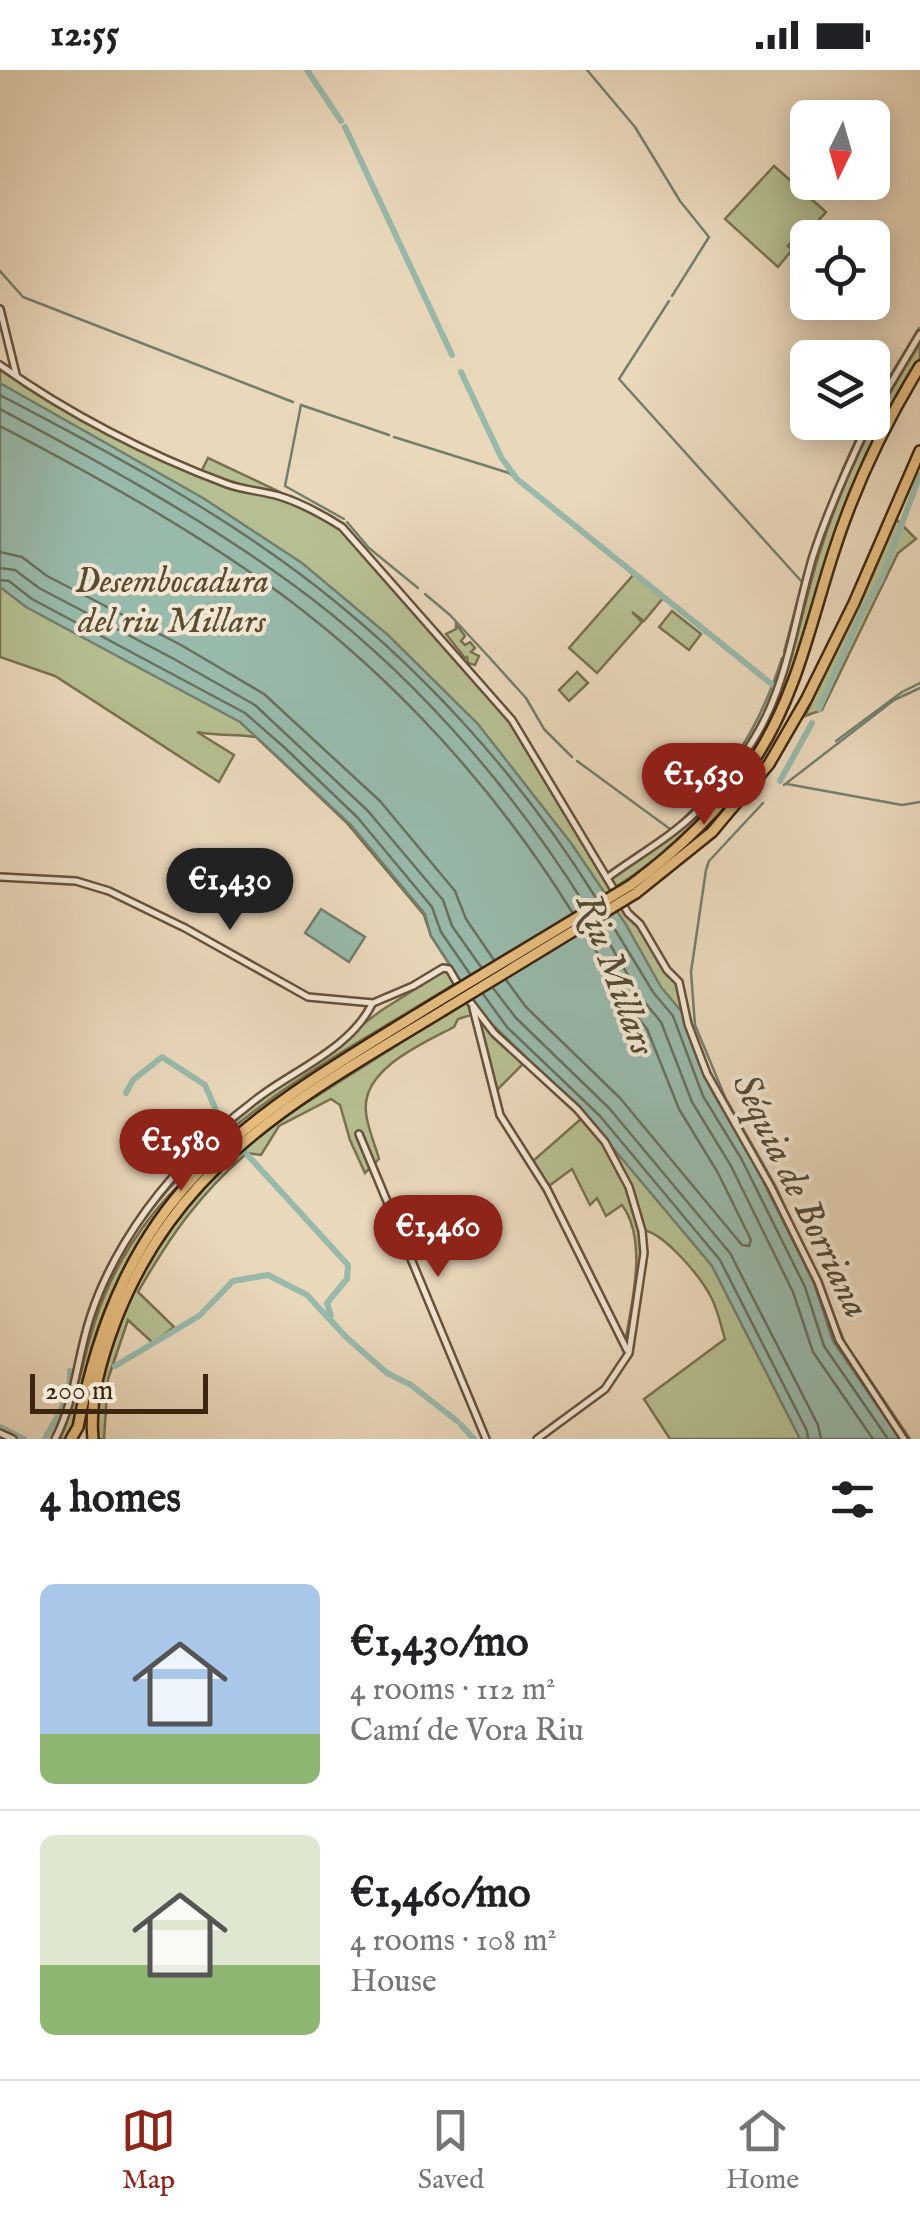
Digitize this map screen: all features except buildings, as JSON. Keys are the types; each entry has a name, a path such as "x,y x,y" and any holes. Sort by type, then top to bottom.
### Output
{"main road":[{"path":"633,889 706,822 759,752 798,672 833,552 855,493 920,366"},
{"path":"72,1439 78,1428 98,1339 133,1260 177,1194 244,1127 295,1089 633,889 712,832 770,764 806,700 854,603 920,451"},
{"path":"92,1439 93,1405 113,1329 142,1264 186,1199 216,1165 275,1116 445,1003"}],"street":[{"path":"0,309 16,376"},
{"path":"890,385 920,334"},
{"path":"0,365 54,402 143,446 229,485 282,497 342,528 512,720 628,913 640,924 667,970 680,982 688,1024 708,1074 771,1187 821,1290 839,1340 904,1439"},
{"path":"606,878 676,831 699,809 757,734 786,658 832,505 861,440"},
{"path":"0,876 91,885 144,907 308,998 373,1003 449,969 494,1032 577,1110 605,1142 632,1194 642,1231 644,1253 629,1353 604,1389 537,1439"},
{"path":"56,1439 72,1400 90,1316 111,1268 147,1209 224,1125 356,1029 373,1003"},
{"path":"473,1006 500,1115 547,1189 629,1353"},
{"path":"359,1134 486,1439"},
{"path":"0,1433 13,1439"}],"green space":[{"path":"774,166 790,180 790,200 812,200 826,212 819,220 790,220 790,252 778,267 725,219"},
{"path":"920,344 920,358 890,413 890,393"},
{"name":"Riu Millars","path":"0,368 70,413 201,472 208,458 280,492 281,498 341,528 505,713 627,916 639,927 677,983 685,1025 708,1078 815,1282 835,1343 900,1439 670,1439 644,1399 725,1339 712,1299 682,1258 644,1230 632,1189 609,1143 482,1015 431,936 424,915 346,822 256,737 197,732 234,755 219,782 55,676 0,657"},
{"path":"866,440 876,440 840,520 792,667 763,739 788,669 818,558"},
{"path":"895,518 916,539 898,553 822,710 805,716"},
{"path":"635,573 664,597 644,621 632,612 642,622 597,673 569,648"},
{"path":"672,611 701,634 689,650 659,627"},
{"path":"456,624 465,636 461,641 465,645 470,642 475,648 471,652 479,656 475,665 468,663 446,634 456,629"},
{"path":"577,672 588,683 569,701 559,690"},
{"path":"759,733 755,745 709,806 675,842 614,888 608,879 699,811"},
{"path":"444,971 456,983 330,1060 247,1117 175,1182 144,1220 163,1192 228,1124 382,1010"},
{"path":"467,1001 471,1015 458,1019 454,1027 397,1059 373,1083 366,1112 379,1159 365,1173 340,1105 331,1099 279,1126 261,1155 247,1153 200,1201 138,1292 174,1327 153,1343 128,1320 108,1379 104,1439 96,1439 100,1392 110,1348 127,1305 148,1264 204,1189 271,1125"},
{"path":"473,1008 525,1062 493,1094"},
{"path":"582,1118 624,1179 641,1233 642,1262 629,1344 626,1337 636,1251 630,1219 622,1205 606,1216 597,1198 590,1205 572,1169 549,1186 533,1161"},
{"path":"184,1180 121,1274 92,1348 72,1429 67,1439 60,1439 110,1282 143,1227"}],"water":[{"name":"Riu Millars","path":"0,383 203,498 302,563 388,635 478,724 571,843 625,923 661,987 682,1012 712,1091 750,1155 814,1283 833,1341 900,1439 800,1439 712,1266 592,1123 483,1015 431,936 425,914 351,825 240,722 26,607 0,587"},
{"path":"321,909 365,937 349,962 305,933"}],"waterway":[{"path":"307,70 341,121"},
{"path":"587,70 635,127 680,201 709,237 672,296"},
{"path":"345,127 452,355"},
{"path":"0,271 23,297 293,402"},
{"path":"669,301 619,379 802,582"},
{"path":"890,376 919,328"},
{"path":"461,372 501,457 517,479 774,686"},
{"path":"301,405 285,486 344,519"},
{"path":"301,405 389,435"},
{"path":"394,437 509,473 517,479"},
{"path":"842,471 856,440"},
{"path":"803,580 841,474"},
{"path":"819,709 862,612 881,580 920,475"},
{"path":"347,522 369,548 418,588"},
{"path":"784,652 801,587"},
{"path":"425,594 450,615 526,698 544,729 572,757"},
{"path":"673,829 710,790 739,751 763,708 782,658"},
{"path":"836,741 920,683"},
{"path":"784,785 894,700 920,688"},
{"path":"780,781 812,723"},
{"path":"577,761 670,829"},
{"path":"787,784 902,805 920,802"},
{"name":"Séquia de Borriana","path":"763,803 709,861 706,870 691,972 695,1025 725,1097 775,1185 801,1242"},
{"path":"126,1093 133,1080 162,1057 205,1085 220,1119"},
{"path":"243,1150 348,1265 347,1279 327,1303 331,1316"},
{"path":"115,1366 199,1316 233,1281 268,1275 307,1295 387,1373 411,1385 457,1421"},
{"name":"Séquia de Borriana","path":"818,1276 845,1343 910,1439"},
{"path":"45,1439 66,1398 70,1371"},
{"path":"461,1425 474,1439"},
{"path":"0,1427 24,1439"}],"park label":[{"name":"Desembocadura del riu Millars","path":"172,600"}]}
